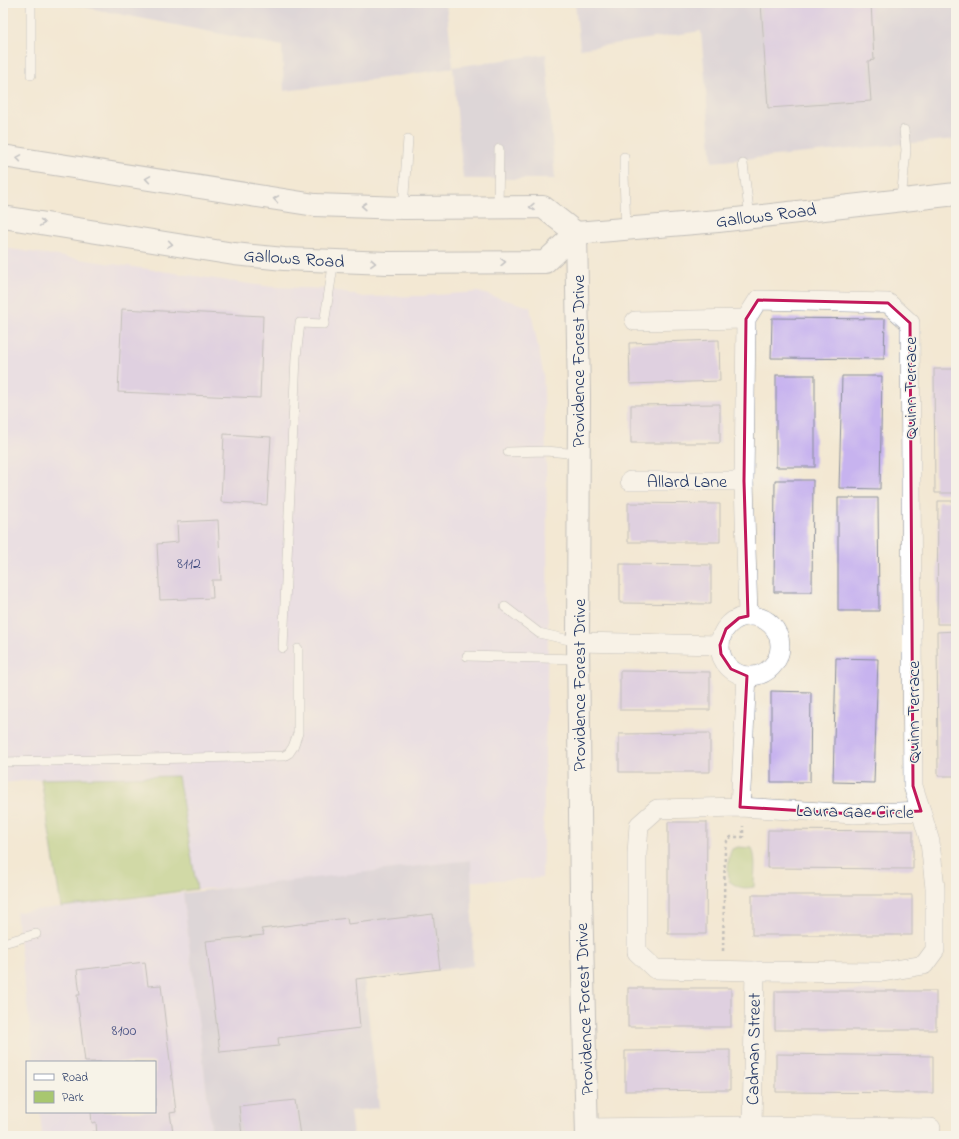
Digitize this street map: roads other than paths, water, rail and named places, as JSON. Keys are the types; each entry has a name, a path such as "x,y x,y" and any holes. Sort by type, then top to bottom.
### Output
{"main road":[{"path":"3,156 315,205 403,208 543,207 576,233"},
{"name":"Gallows Road","path":"3,217 234,254 284,259 388,263 545,262 576,233 750,217 956,194"},
{"name":"Providence Forest Drive","path":"576,233 581,897 587,1132"}],"street":[{"name":"Quinn Terrace","path":"746,319 758,300 888,303 910,323 913,786 921,811"},
{"path":"635,321 746,319 744,481 748,616"},
{"name":"Allard Lane","path":"630,481 744,481"},
{"path":"748,616 758,616 767,620 774,627 779,636 781,646 779,656 774,665 766,672 757,676 738,674 725,662 721,654 720,645 722,636 726,629 732,622 739,618 748,616"},
{"path":"578,651 720,645"},
{"path":"742,807 747,676"},
{"name":"Laura Gae Circle","path":"742,807 854,814 921,811 930,842 934,888 935,950 924,965 883,972 655,969 637,952 637,854 639,824 657,809 742,807"},
{"name":"Cadman Street","path":"752,1126 755,971"},
{"path":"587,1132 752,1126 880,1132 931,1128"}],"lane":[{"path":"31,3 31,74"},
{"path":"901,200 906,150 904,130"},
{"path":"403,208 408,139"},
{"path":"498,207 500,149"},
{"path":"624,156 626,229"},
{"path":"743,164 750,217"},
{"path":"283,648 296,364 300,323 324,324 334,260"},
{"path":"508,452 546,451 578,454"},
{"path":"505,607 539,633 578,651"},
{"path":"3,762 284,756 289,753 293,747 298,733 298,649"},
{"path":"467,656 578,651"},
{"path":"3,943 36,934"}]}
